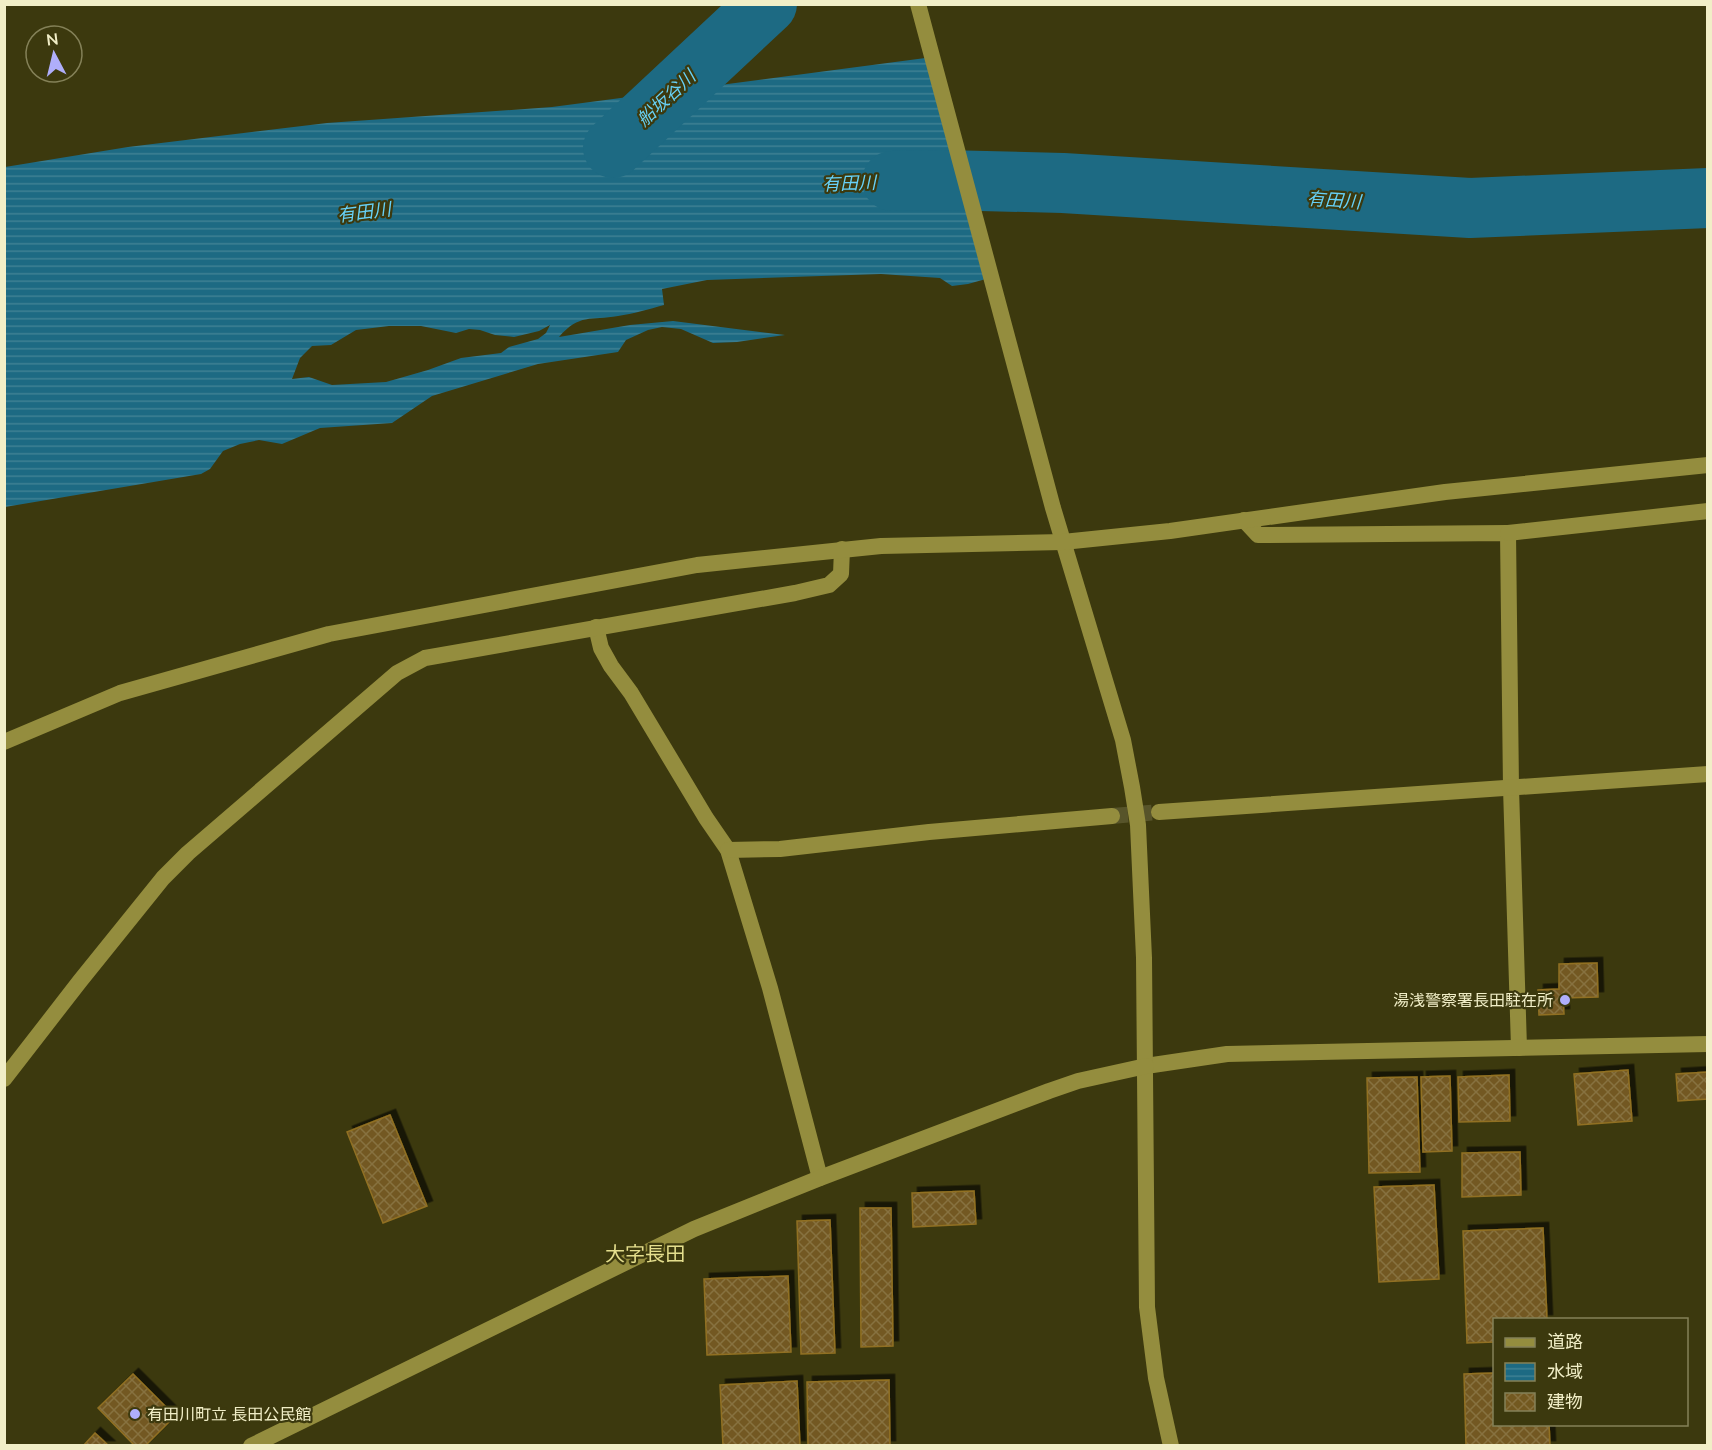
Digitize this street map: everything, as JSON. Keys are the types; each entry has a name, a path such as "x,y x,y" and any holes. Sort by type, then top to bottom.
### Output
{"street":[{"path":"918,4 1053,508 1123,740 1132,788 1139,847 1144,958 1147,1307 1156,1378 1171,1446"},
{"path":"4,742 120,693 329,634 697,565 880,546 1063,542 1445,492 1707,465"},
{"path":"1244,520 1258,535 1508,533 1707,511"},
{"path":"1508,533 1511,788 1519,1048"},
{"path":"4,1079 163,878 188,853 397,673 424,658 795,594 828,585 841,574 842,549"},
{"path":"596,627 601,648 611,666 631,693 706,818 728,850 771,988 820,1178"},
{"path":"1160,812 1707,774"},
{"path":"728,850 780,849 929,832 1112,816"},
{"path":"251,1446 694,1229 820,1178 1078,1081 1146,1066 1227,1054 1707,1044"}],"water":[{"path":"933,57 993,277 952,286 940,278 881,274 707,280 662,289 664,305 624,315 586,319 573,324 559,337 630,325 673,321 785,335 713,343 681,329 662,327 648,330 626,340 618,352 538,364 432,396 392,423 320,428 282,444 259,440 240,444 223,451 210,469 201,474 5,507 5,167 128,147 327,123 552,107","holes":["550,325 546,333 538,339 509,347 501,353 461,358 386,382 332,385 309,377 292,379 300,358 312,346 331,345 356,330 389,326 421,326 456,333 469,329 480,330 495,335 514,337 539,331"]}],"building":[{"path":"1597,963 1598,997 1563,998 1564,1014 1539,1015 1538,990 1559,989 1559,964"},
{"path":"1628,1070 1632,1121 1578,1125 1574,1074"},
{"path":"1708,1072 1708,1099 1678,1101 1676,1074"},
{"path":"1509,1075 1510,1121 1459,1122 1458,1077"},
{"path":"1450,1076 1452,1151 1423,1152 1421,1077"},
{"path":"1417,1077 1420,1172 1369,1173 1367,1078"},
{"path":"390,1115 427,1206 383,1223 347,1132"},
{"path":"1520,1152 1521,1195 1462,1197 1462,1153"},
{"path":"1434,1185 1439,1279 1379,1282 1374,1187"},
{"path":"974,1191 976,1224 913,1227 912,1193"},
{"path":"860,1208 891,1208 893,1346 861,1347"},
{"path":"830,1220 835,1353 801,1354 797,1221"},
{"path":"1543,1228 1547,1318 1493,1318 1493,1342 1467,1343 1463,1231"},
{"path":"788,1276 791,1352 707,1355 704,1279"},
{"path":"1493,1373 1493,1426 1549,1426 1550,1446 1466,1446 1464,1374"},
{"name":"有田川町立 長田公民館","path":"133,1374 175,1416 145,1446 135,1446 98,1408"},
{"path":"889,1380 890,1446 808,1446 807,1382"},
{"path":"797,1381 800,1446 723,1446 720,1385"},
{"path":"95,1433 109,1446 83,1446"}],"waterway":[{"name":"船坂谷川","path":"613,148 767,4"},
{"name":"有田川","path":"892,181 1063,183 1470,208 1708,198"}],"tunnel":[{"path":"1112,816 1159,812"}],"place":[{"name":"湯浅警察署長田駐在所","path":"1565,1000"},
{"name":"有田川町立 長田公民館","path":"135,1414"}],"district":[{"name":"大字長田","path":"645,1253"}]}
